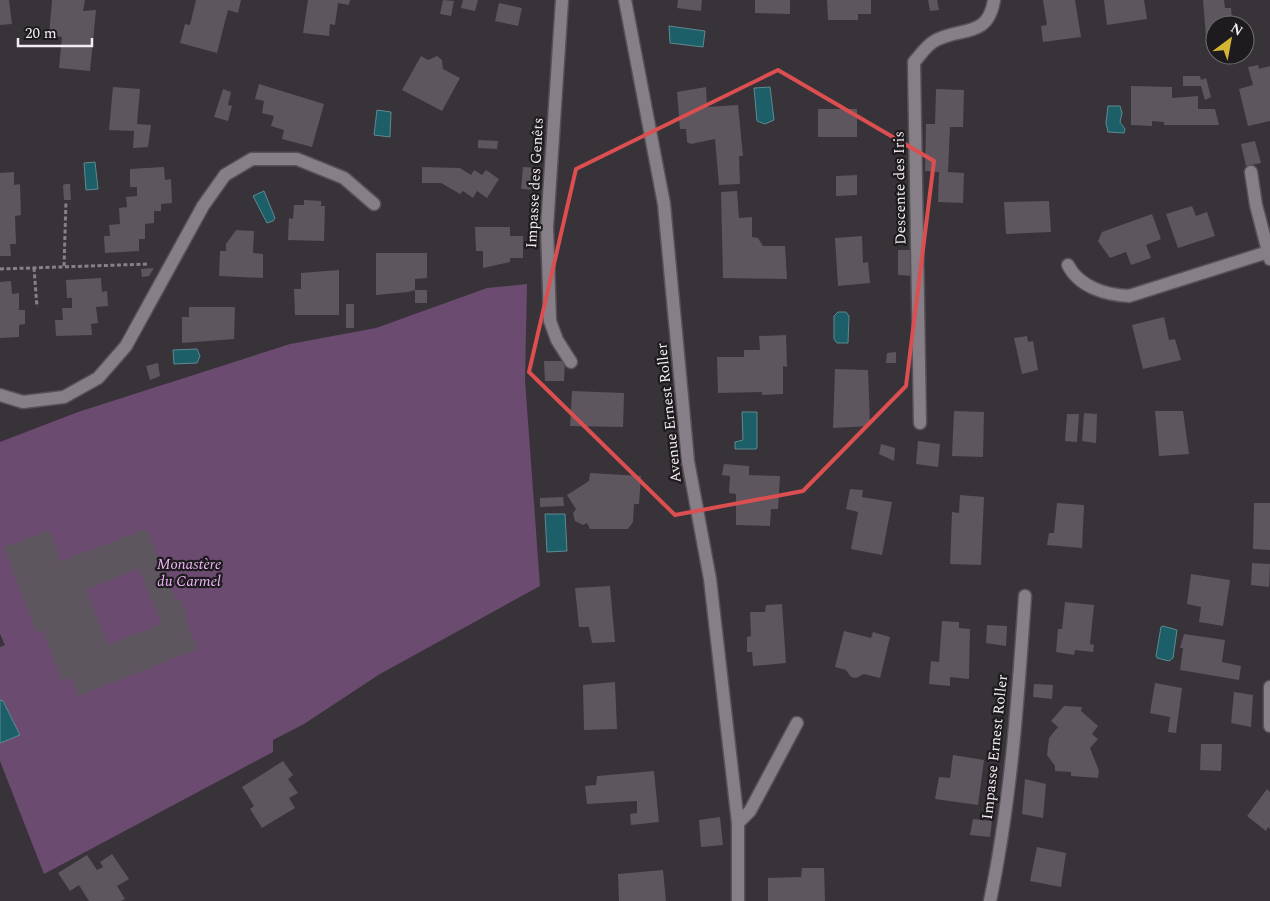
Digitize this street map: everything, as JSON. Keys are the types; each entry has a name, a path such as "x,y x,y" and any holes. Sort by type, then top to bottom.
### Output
{"street":[{"name":"Impasse des Genêts","path":"562,0 547,227 550,321 557,340 571,362"},
{"name":"Avenue Ernest Roller","path":"625,0 664,204 688,461 710,579 738,823 738,901"},
{"name":"Descente des Iris","path":"920,423 914,62 933,42 984,25 992,13 994,0"},
{"path":"0,395 23,402 64,397 98,378 126,346 203,206 225,175 252,159 297,159 344,178 374,204"},
{"path":"1068,265 1073,276 1083,283 1111,295 1129,296 1269,255 1256,205 1251,172"},
{"name":"Impasse Ernest Roller","path":"990,901 997,868 1015,742 1025,596"},
{"path":"1270,687 1270,726"},
{"path":"738,823 750,810 797,723"}],"path":[{"path":"64,266 66,201"},
{"path":"0,269 172,263"},
{"path":"34,268 37,307"}],"highlighted area":[{"path":"778,70 934,161 906,386 803,491 675,515 529,372 576,169"}],"green space":[{"name":"Monastère du Carmel","path":"527,284 525,380 540,586 380,674 304,724 273,740 273,752 44,874 0,761 0,647 5,645 0,634 0,442 78,412 290,344 376,328 487,288"}],"water":[{"path":"669,26 705,31 703,47 670,43"},
{"path":"770,87 774,120 765,124 757,121 754,88"},
{"path":"1108,106 1120,106 1122,113 1120,122 1125,129 1124,133 1108,132 1106,123"},
{"path":"377,110 391,112 390,137 374,135"},
{"path":"95,162 98,189 86,190 84,163"},
{"path":"264,191 275,218 267,223 253,196"},
{"path":"838,312 846,312 849,316 848,343 837,343 834,339 834,316"},
{"path":"197,349 200,356 197,363 174,364 173,350"},
{"path":"742,412 757,412 756,449 735,449 735,442 743,440"},
{"path":"545,514 565,514 567,551 547,552"},
{"path":"1161,627 1177,630 1173,658 1169,661 1157,658 1156,656"},
{"path":"0,700 3,701 20,735 0,743"}],"building":[{"path":"0,0 9,0 12,24 0,25"},
{"path":"52,0 85,0 83,11 96,10 90,71 59,68 62,37 49,35"},
{"path":"196,0 241,0 238,13 228,10 217,53 180,43 185,24 190,25"},
{"path":"308,0 350,0 349,5 338,3 335,25 330,24 329,36 303,33"},
{"path":"443,0 454,1 451,16 440,14"},
{"path":"463,0 478,0 475,11 461,8"},
{"path":"678,0 702,0 701,11 677,8"},
{"path":"755,0 790,0 790,14 755,13"},
{"path":"827,0 871,0 871,14 858,14 858,20 828,20"},
{"path":"928,0 937,0 939,10 930,11"},
{"path":"1043,0 1075,0 1081,37 1043,42 1041,26 1047,25"},
{"path":"1104,0 1144,0 1147,19 1107,25"},
{"path":"1203,0 1224,0 1225,8 1231,8 1232,15 1205,15 1205,24"},
{"path":"499,3 522,8 518,26 495,21"},
{"path":"421,56 428,60 437,56 442,60 443,69 460,78 442,111 402,90"},
{"path":"1258,65 1259,69 1270,66 1270,121 1248,126 1239,89 1253,85 1248,67"},
{"path":"1183,76 1200,76 1201,80 1206,78 1211,97 1205,100 1201,86 1183,86"},
{"path":"259,84 324,104 312,147 282,139 284,130 271,126 274,116 262,113 264,101 255,99"},
{"path":"1131,86 1172,87 1172,98 1198,96 1198,109 1215,109 1219,125 1164,125 1164,122 1152,121 1152,126 1131,125"},
{"path":"113,87 140,89 137,124 151,125 148,147 133,148 134,131 109,130"},
{"path":"706,87 707,107 738,105 743,156 739,156 740,184 719,185 715,139 691,144 687,142 686,129 680,129 677,92"},
{"path":"223,89 231,92 228,105 232,106 228,121 214,117"},
{"path":"936,89 964,90 963,127 950,127 948,172 964,173 963,203 938,202 939,172 925,171 926,124 935,124"},
{"path":"818,109 857,109 857,137 818,137"},
{"path":"478,140 498,141 497,149 478,148"},
{"path":"1255,141 1261,163 1246,166 1241,144"},
{"path":"164,167 165,180 171,179 172,203 161,204 161,211 154,211 154,223 145,224 145,239 139,239 139,251 105,253 104,236 110,236 109,225 120,224 119,208 127,207 126,197 137,196 137,187 130,187 130,169"},
{"path":"422,167 460,168 471,175 474,170 482,175 486,170 499,179 487,198 477,191 473,198 463,191 460,194 441,183 422,183"},
{"path":"523,167 538,168 537,190 521,189"},
{"path":"14,172 14,185 20,184 21,215 15,216 16,244 10,244 11,256 0,256 0,173"},
{"path":"857,175 857,195 836,196 836,176"},
{"path":"70,184 71,200 64,200 63,185"},
{"path":"737,191 739,218 752,217 752,237 758,238 763,246 785,246 787,279 723,278 721,192"},
{"path":"304,200 321,201 321,206 325,206 324,241 288,240 289,218 293,219 294,205 304,205"},
{"path":"1049,201 1051,232 1006,234 1004,202"},
{"path":"1192,206 1196,216 1207,212 1215,236 1178,248 1166,214"},
{"path":"1152,214 1161,239 1146,245 1151,258 1131,265 1126,252 1110,258 1098,241 1102,232"},
{"path":"475,227 510,227 510,236 523,236 523,258 510,258 510,262 483,268 483,251 476,251"},
{"path":"236,230 254,231 253,253 263,254 263,278 219,276 220,251 226,251 226,244"},
{"path":"862,236 863,263 868,262 870,283 838,286 835,238"},
{"path":"898,250 914,250 915,276 898,275"},
{"path":"376,253 427,253 427,278 415,279 415,290 376,295"},
{"path":"154,268 149,276 142,277 141,269"},
{"path":"339,270 339,315 295,315 294,289 301,289 301,273"},
{"path":"101,278 102,292 107,291 108,306 96,307 98,323 91,324 92,335 56,336 55,320 63,320 62,308 72,308 72,298 67,298 66,280"},
{"path":"11,281 12,294 19,293 19,310 25,310 25,324 19,325 19,337 0,338 0,282"},
{"path":"415,290 427,290 427,303 415,303"},
{"path":"346,304 354,304 354,328 346,328"},
{"path":"189,307 235,307 234,339 182,343 182,317 189,317"},
{"path":"1164,317 1169,340 1175,339 1181,360 1143,369 1132,325"},
{"path":"786,335 787,367 783,366 783,394 762,395 762,392 718,393 717,357 744,357 744,350 760,350 759,336"},
{"path":"1027,336 1028,342 1033,341 1038,370 1022,374 1014,338"},
{"path":"896,352 896,363 886,363 887,353"},
{"path":"544,361 565,361 564,381 545,381"},
{"path":"158,363 160,376 150,380 146,366"},
{"path":"835,369 868,370 870,426 833,428"},
{"path":"572,391 624,393 623,427 570,426"},
{"path":"954,411 984,412 983,457 952,456"},
{"path":"1155,411 1183,411 1189,454 1159,456"},
{"path":"1084,413 1097,414 1096,443 1082,441"},
{"path":"1067,414 1079,414 1077,442 1065,441"},
{"path":"918,441 940,444 938,467 916,464"},
{"path":"881,444 895,448 894,461 879,454"},
{"path":"724,464 749,466 749,475 780,476 778,509 771,509 770,526 736,525 736,494 729,493 730,476 722,475"},
{"path":"590,473 641,476 639,504 634,504 633,522 628,529 590,529 587,523 583,525 575,521 573,513 576,509 567,495 589,481"},
{"path":"850,489 863,490 862,497 892,502 882,555 851,549 858,512 846,509"},
{"path":"960,495 984,497 981,565 950,564 952,512 959,513"},
{"path":"563,497 564,506 540,507 540,498"},
{"path":"1057,503 1084,505 1082,548 1047,545 1049,533 1054,533"},
{"path":"1254,503 1270,503 1270,550 1253,549"},
{"path":"147,529 176,601 181,599 187,617 185,618 198,649 78,696 71,677 62,681 42,630 36,632 4,547 49,530 61,561","holes":["139,568 161,624 108,645 86,590"]},
{"path":"1252,563 1270,564 1269,587 1251,585"},
{"path":"1191,574 1230,580 1223,626 1199,622 1201,607 1187,604"},
{"path":"610,586 615,642 592,643 589,627 579,627 575,588"},
{"path":"1065,602 1094,605 1090,644 1094,645 1093,652 1075,650 1074,655 1056,652 1058,629 1062,629"},
{"path":"782,604 786,663 753,666 752,652 747,652 747,637 751,636 750,612 765,612 766,605"},
{"path":"942,621 959,622 959,628 970,629 969,679 950,677 950,686 929,684 931,661 939,662"},
{"path":"987,625 1007,626 1006,646 986,643"},
{"path":"844,631 871,638 873,632 890,637 880,678 864,674 856,678 851,677 846,670 835,667"},
{"path":"1184,634 1225,640 1222,662 1241,666 1239,680 1180,670 1183,648 1180,648"},
{"path":"615,682 617,729 584,730 583,685"},
{"path":"1155,683 1182,688 1176,733 1168,732 1170,717 1150,713"},
{"path":"1034,684 1053,685 1052,699 1033,697"},
{"path":"1234,692 1253,695 1251,727 1231,723"},
{"path":"1064,706 1082,707 1081,711 1098,726 1092,734 1098,739 1090,748 1099,771 1098,778 1071,776 1071,772 1055,771 1055,766 1047,755 1049,738 1058,727 1051,721"},
{"path":"1201,744 1222,744 1221,771 1200,770"},
{"path":"953,755 984,760 978,805 935,799 939,777 950,778"},
{"path":"283,761 293,775 288,779 298,793 289,798 295,808 262,828 250,809 254,806 242,787"},
{"path":"654,771 659,822 631,825 630,814 637,813 637,801 587,804 585,786 596,785 597,776"},
{"path":"1025,779 1046,784 1043,818 1022,814"},
{"path":"1267,789 1270,792 1270,829 1268,827 1266,831 1247,816"},
{"path":"720,817 723,845 701,847 699,820"},
{"path":"973,819 992,821 990,837 970,835"},
{"path":"1037,847 1066,853 1061,887 1030,881"},
{"path":"112,854 129,879 117,886 125,899 121,901 89,901 79,885 70,891 58,873 87,855 97,870 103,867 100,862"},
{"path":"802,868 824,868 825,901 768,901 768,878 801,877"},
{"path":"663,870 666,901 619,901 618,874"}]}
